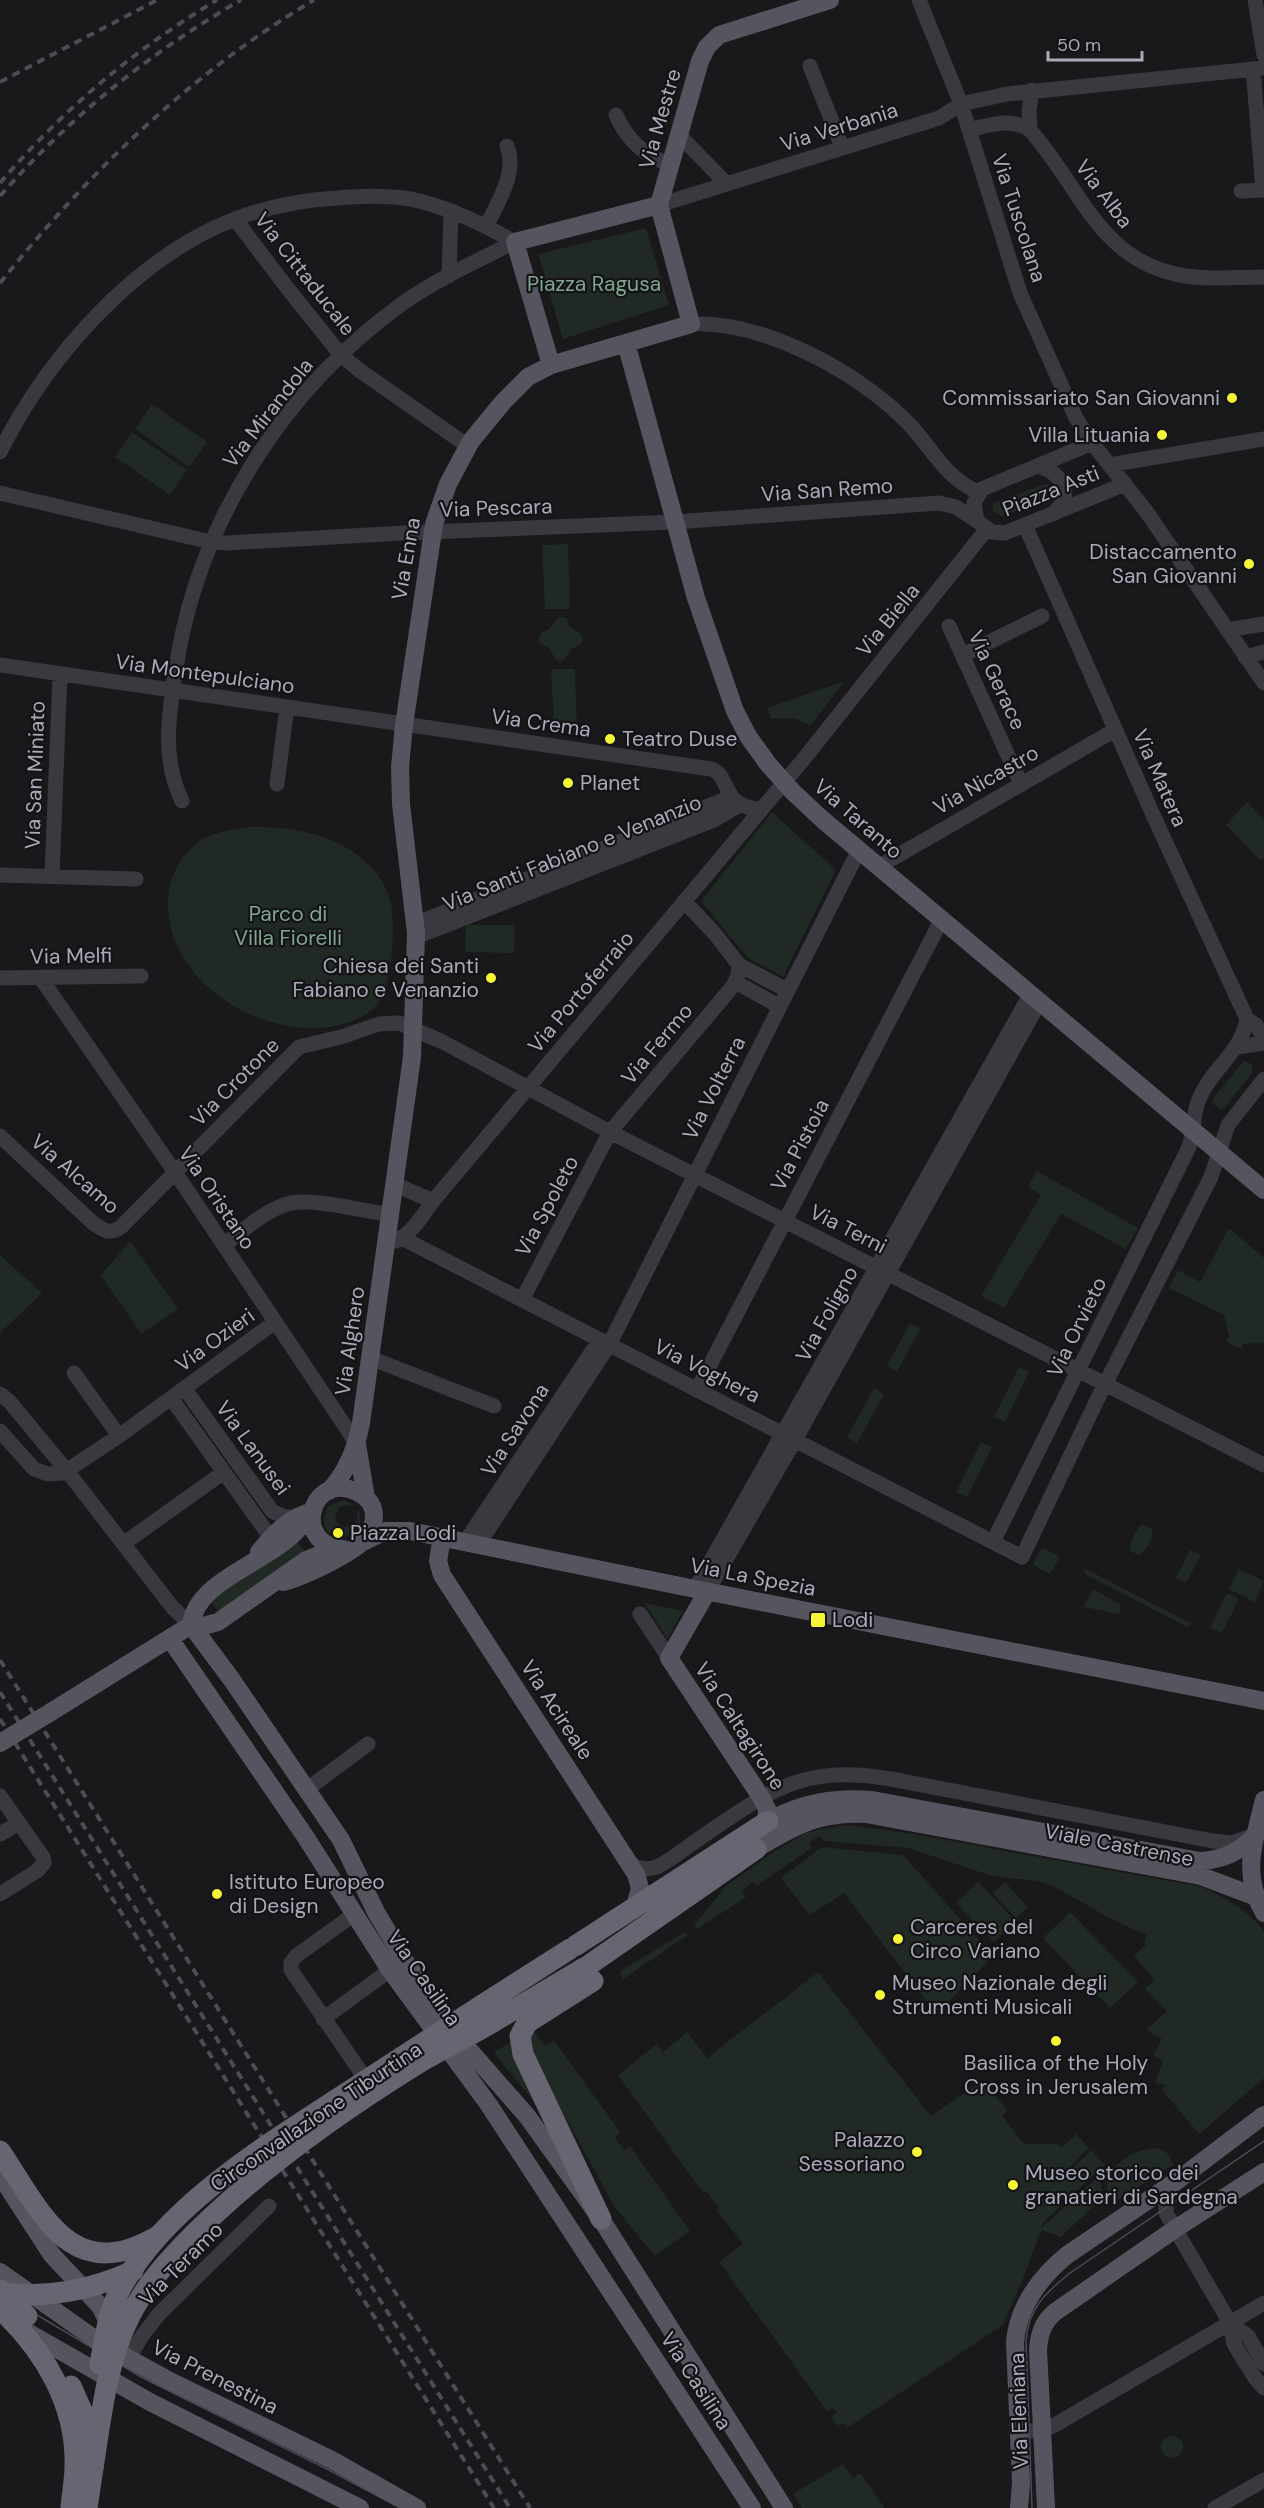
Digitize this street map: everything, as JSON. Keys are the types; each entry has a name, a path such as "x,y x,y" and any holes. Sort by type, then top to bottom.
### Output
{"highway":[{"name":"Viale Castrense","path":"488,2014 573,1947 768,1821"},
{"name":"Viale Castrense","path":"488,2014 591,1973 656,1920 756,1849"},
{"path":"591,1973 527,2023 519,2040 523,2054 601,2219"},
{"name":"Circonvallazione Tiburtina","path":"74,2508 108,2323 119,2291 130,2272 158,2236 242,2163 488,2014"},
{"name":"Circonvallazione Tiburtina","path":"87,2508 111,2369 124,2327 152,2280 191,2238 259,2174 315,2132 418,2064 488,2014"},
{"path":"0,2151 50,2224 69,2242 95,2252 117,2253 136,2248 158,2236"},
{"path":"0,2291 50,2294 95,2285 136,2269 191,2238"},
{"path":"0,2291 34,2325 68,2380 86,2423 93,2468"},
{"path":"0,2309 39,2353 55,2379 65,2402 75,2457 74,2508"}],"main road":[{"name":"Via Mestre","path":"659,205 700,61 707,47 724,33 830,0"},
{"path":"659,205 691,324 550,365 515,242 659,205"},
{"name":"Via Taranto","path":"626,344 705,627 735,711 758,750 784,782 878,867 1264,1190"},
{"name":"Via Enna","path":"414,1028 416,931 401,804 400,767 432,532 448,484 468,446 511,393 534,373 550,365"},
{"name":"Via Alghero","path":"329,1491 342,1475 357,1444 370,1358 394,1240 390,1215 414,1028"},
{"name":"Via Alghero","path":"357,1444 369,1502"},
{"path":"0,1743 190,1625 203,1626 218,1622 273,1585 303,1570 322,1553 352,1547 369,1533 373,1522 369,1502 346,1488 337,1488 320,1497 306,1512 303,1525 277,1538 249,1564 201,1599 193,1612 190,1625"},
{"name":"Via La Spezia","path":"369,1502 392,1522 410,1531"},
{"path":"306,1512 319,1538 330,1547 352,1547"},
{"name":"Via La Spezia","path":"352,1547 386,1531 410,1531 701,1591 1264,1701"},
{"name":"Via Acireale","path":"442,1537 438,1561 442,1575 631,1866 640,1885 635,1907"},
{"path":"669,1658 701,1591"},
{"name":"Via Casilina","path":"190,1625 232,1680 344,1845 376,1912 414,1974 468,2051 527,2116 601,2219 784,2508"},
{"name":"Via Casilina","path":"170,1639 305,1836 390,1970 484,2097 752,2508"},
{"name":"Via Caltagirone","path":"669,1658 761,1797 767,1809 768,1821"},
{"name":"Viale Castrense","path":"768,1821 797,1806 832,1799 878,1800 1200,1861 1217,1859 1233,1853 1256,1834"},
{"path":"1264,1800 1251,1867 1264,1913"},
{"name":"Viale Castrense","path":"756,1849 806,1821 834,1814 866,1814 1201,1876 1259,1899"},
{"path":"756,1849 765,1833 768,1821"},
{"name":"Via Eleniana","path":"1018,2508 1021,2491 1015,2342 1018,2322 1025,2305 1052,2268 1066,2255 1179,2180 1264,2115"},
{"path":"1175,2229 1264,2172"},
{"path":"0,2175 52,2255 102,2309 118,2345 129,2358"},
{"name":"Via Eleniana","path":"1046,2508 1038,2344 1042,2329 1050,2316 1175,2229"},
{"name":"Via Prenestina","path":"0,2272 85,2333 129,2358 332,2460 417,2508"},
{"path":"0,2316 150,2402 360,2508"}],"street":[{"name":"Via Tuscolana","path":"919,0 961,104 1020,293 1076,418 1092,443"},
{"path":"1255,0 1264,55"},
{"path":"810,66 842,147"},
{"name":"Via Verbania","path":"659,205 939,117 961,104 995,95 1259,69"},
{"path":"1241,191 1264,190 1259,69"},
{"path":"1030,130 1029,111 1032,90"},
{"path":"616,115 625,134 632,142 656,159 670,164"},
{"path":"969,130 1003,122 1018,123 1030,130"},
{"name":"Via Alba","path":"1030,130 1097,224 1115,244 1131,257 1152,267 1186,276 1264,277"},
{"path":"678,135 727,184"},
{"path":"486,227 507,182 510,159 507,146"},
{"path":"0,452 47,373 99,314 157,264 196,238 235,219 291,204 329,198 388,197 429,204 486,227 515,242"},
{"path":"451,212 449,276 515,242"},
{"name":"Via Cittaducale","path":"235,219 342,355 359,370 468,446"},
{"name":"Via Mirandola","path":"182,801 174,782 168,750 168,724 183,627 211,542 237,487 294,408 342,355 404,303 449,276"},
{"path":"691,324 717,325 746,331 799,350 832,365 887,403 918,434 950,474 962,484 979,492"},
{"path":"1109,465 1264,439"},
{"name":"Piazza Asti","path":"1092,443 1109,465 1125,484 1001,534 982,525 974,508 979,492 991,484 1092,443"},
{"path":"1038,466 1057,475 1065,492 1061,507 1050,516"},
{"path":"1125,484 1264,682"},
{"name":"Via Pescara","path":"0,493 211,542 236,543 675,522"},
{"name":"Via San Remo","path":"675,522 939,503 956,507 982,525"},
{"name":"Via Biella","path":"784,782 823,735 982,525"},
{"name":"Via Matera","path":"1025,525 1115,730 1247,1019 1256,1025 1264,1037"},
{"path":"963,655 1042,616"},
{"path":"1227,630 1264,624"},
{"name":"Via Gerace","path":"949,626 1022,784"},
{"path":"1245,657 1264,652"},
{"name":"Via Montepulciano","path":"0,665 404,725"},
{"name":"Via San Miniato","path":"52,876 60,674"},
{"path":"277,784 287,707"},
{"name":"Via Crema","path":"404,725 714,769 736,800"},
{"name":"Via Nicastro","path":"878,867 1115,730"},
{"name":"Via Portoferraio","path":"394,1240 415,1225 784,782"},
{"path":"736,800 760,809"},
{"name":"Via Santi Fabiano e Venanzio","path":"416,931 714,820 736,800"},
{"name":"Via Volterra","path":"604,1342 694,1173 859,850"},
{"path":"0,875 136,879"},
{"path":"684,901 715,934 739,965 787,990"},
{"name":"Via Pistoia","path":"697,1390 941,921"},
{"name":"Via Fermo","path":"610,1132 735,982 739,965"},
{"name":"Via Melfi","path":"0,978 141,976"},
{"name":"Via Oristano","path":"40,977 175,1172 357,1444"},
{"path":"735,982 779,1005"},
{"name":"Via Foligno","path":"701,1591 790,1437 1034,999"},
{"path":"1247,1019 1238,1047 1264,1043"},
{"name":"Via Terni","path":"299,1047 379,1024 394,1022 414,1028 610,1132 1264,1464"},
{"name":"Via Crotone","path":"175,1172 299,1047"},
{"name":"Via Orvieto","path":"993,1542 1185,1155 1193,1130 1196,1108 1202,1093 1238,1047"},
{"path":"1106,1384 1206,1188 1221,1153 1230,1121 1264,1079"},
{"name":"Via Spoleto","path":"522,1300 610,1132"},
{"name":"Via Alcamo","path":"0,1136 93,1223 107,1232 121,1227 175,1172"},
{"path":"394,1184 433,1201"},
{"path":"224,1245 270,1212 295,1202 390,1215"},
{"name":"Via Voghera","path":"394,1240 522,1300 1022,1557 1106,1384"},
{"name":"Via Ozieri","path":"67,1471 119,1436 275,1322"},
{"name":"Via Savona","path":"472,1543 604,1342"},
{"path":"370,1358 494,1406"},
{"path":"74,1373 119,1436"},
{"name":"Via Lanusei","path":"178,1393 224,1472 277,1538"},
{"name":"Via Lanusei","path":"178,1393 272,1511 284,1517 306,1512"},
{"path":"0,1394 9,1401 67,1471 173,1608 190,1625"},
{"path":"0,1431 34,1468 48,1474 67,1471"},
{"path":"123,1544 224,1472"},
{"path":"640,1614 669,1658"},
{"path":"306,1790 368,1744"},
{"name":"Viale Castrense","path":"631,1866 647,1869 660,1865 761,1797 803,1779 842,1773 873,1775 1213,1841 1236,1842 1256,1834"},
{"path":"930,1809 957,1791"},
{"path":"0,1796 43,1857 44,1864 0,1894"},
{"path":"0,1834 19,1823"},
{"path":"353,1915 296,1956 291,1963 291,1973 369,2084"},
{"path":"323,2019 390,1970"},
{"path":"324,2115 420,2050"},
{"path":"1179,2180 1168,2193 1165,2204 1166,2213 1230,2323 1234,2344 1255,2379 1264,2388"},
{"name":"Via Teramo","path":"129,2358 141,2336 159,2314 269,2205"},
{"path":"1019,2432 1042,2430 1058,2424 1264,2303"},
{"path":"1230,2323 1248,2336 1264,2364"},
{"path":"1215,2508 1264,2480"}],"green space":[{"name":"Piazza Ragusa","path":"646,228 669,305 563,339 538,254"},
{"path":"152,404 207,442 189,467 135,429"},
{"path":"132,432 187,470 170,495 115,457"},
{"path":"1046,484 1052,491 1047,499 1002,516 993,512 995,502"},
{"path":"568,544 570,609 545,609 542,545"},
{"path":"557,618 567,619 569,626 581,634 583,639 581,644 573,648 565,659 560,661 555,659 550,649 540,643 539,638 541,633 551,627"},
{"path":"551,669 575,669 577,732 554,728"},
{"path":"845,681 810,726 791,718 771,719 767,708"},
{"path":"1247,802 1264,820 1264,858 1261,861 1226,825"},
{"path":"772,812 836,870 783,977 748,958 701,901"},
{"name":"Parco di Villa Fiorelli","path":"247,827 296,830 328,839 356,854 379,877 390,900 392,910 392,954 387,984 382,996 377,1005 367,1014 348,1023 329,1027 308,1028 267,1021 228,1003 196,975 184,959 176,945 168,914 168,899 176,869 184,856 207,837"},
{"path":"466,925 515,925 514,953 465,952"},
{"path":"1244,1061 1250,1063 1253,1068 1252,1073 1221,1110 1212,1103 1213,1098"},
{"path":"1037,1171 1138,1228 1126,1249 1061,1214 1004,1308 981,1296 1041,1195 1028,1186"},
{"path":"1229,1228 1264,1258 1264,1345 1260,1343 1243,1344 1241,1349 1226,1342 1229,1336 1224,1315 1169,1288 1178,1270 1200,1282"},
{"path":"130,1241 178,1309 141,1334 101,1275"},
{"path":"0,1255 42,1293 0,1333"},
{"path":"910,1323 920,1329 897,1372 887,1366"},
{"path":"1019,1367 1029,1372 1005,1422 994,1417"},
{"path":"874,1388 884,1394 857,1443 847,1437"},
{"path":"981,1442 992,1447 967,1497 956,1492"},
{"path":"344,1500 355,1505 339,1507 335,1517 339,1524 344,1527 351,1526 357,1520 359,1511 361,1519 356,1531 346,1536 339,1536 326,1530 323,1520 328,1506"},
{"path":"1143,1524 1152,1529 1152,1536 1147,1547 1139,1555 1130,1551 1130,1547 1134,1536"},
{"path":"296,1540 307,1555 219,1612 211,1602 212,1599"},
{"path":"1042,1547 1060,1557 1050,1574 1033,1565"},
{"path":"1190,1550 1201,1555 1186,1583 1176,1578"},
{"path":"1084,1568 1192,1624 1187,1627 1085,1574"},
{"path":"1239,1569 1264,1581 1255,1602 1229,1589"},
{"path":"1093,1589 1121,1605 1120,1614 1084,1607"},
{"path":"1227,1593 1239,1599 1222,1633 1210,1628"},
{"path":"645,1603 683,1611 667,1639"},
{"path":"847,1825 914,1834 1202,1887 1228,1900 1251,1917 1264,1931 1264,2078 1199,2134 1162,2090 1165,2084 1155,2083 1163,2061 1153,2055 1162,2039 1146,2030 1167,2011 1145,1989 1154,1980 1134,1956 1146,1945 1144,1941 1147,1935 1113,1920 1055,1887 1037,1881 992,1876 908,1848 824,1841 820,1836 809,1842 812,1848 757,1885 753,1882 742,1891 746,1897 697,1929 694,1925 727,1885 775,1851 807,1832"},
{"path":"822,1847 903,1855 993,1956 936,2014 844,1893 810,1915 781,1878"},
{"path":"978,1882 1016,1921 994,1942 956,1903"},
{"path":"1005,1882 1028,1907 1016,1918 992,1893"},
{"path":"1070,1912 1138,1982 1110,2008 1043,1938"},
{"path":"685,1932 688,1935 623,1979 620,1974 622,1970"},
{"path":"818,1972 931,2116 982,2081 1008,2110 1002,2116 1024,2144 1059,2144 1061,2148 1076,2134 1089,2148 1058,2178 1057,2183 1091,2150 1105,2165 1066,2201 1052,2196 1051,2201 1062,2205 1043,2223 1041,2228 1108,2168 1101,2183 1103,2197 1061,2237 1041,2230 1003,2325 847,2428 843,2423 838,2426 831,2417 837,2413 833,2408 827,2411 719,2262 743,2244 717,2211 719,2209 706,2191 703,2193 618,2075 657,2044 663,2052 687,2032 707,2058"},
{"path":"532,2029 545,2046 554,2040 620,2132 615,2138 624,2150 630,2146 690,2231 655,2256 614,2206 527,2047"},
{"path":"514,2039 536,2104 494,2053"},
{"path":"1154,2148 1166,2153 1173,2165 1116,2202 1107,2191 1107,2184 1116,2166 1130,2155"},
{"path":"1172,2436 1180,2439 1183,2447 1180,2455 1172,2458 1164,2455 1161,2447 1164,2439"},
{"path":"843,2464 853,2478 860,2473 885,2508 802,2508 793,2494"}],"tram line":[{"path":"1032,2508 1026,2341 1034,2310 1046,2294 1070,2273 1264,2141"},
{"path":"0,2293 143,2378 327,2469 400,2508"}],"railway":[{"path":"0,82 157,0"},
{"path":"0,183 49,130 101,82 157,39 217,0"},
{"path":"0,196 54,140 112,88 174,42 241,0"},
{"path":"0,283 69,202 144,127 226,59 314,0"},
{"path":"0,1660 530,2508"},
{"path":"0,1692 510,2508"},
{"path":"0,1719 494,2508"}],"place":[{"name":"Commissariato San Giovanni","path":"1232,398"},
{"name":"Villa Lituania","path":"1162,435"},
{"name":"Distaccamento San Giovanni","path":"1249,564"},
{"name":"Teatro Duse","path":"610,739"},
{"name":"Planet","path":"568,783"},
{"name":"Chiesa dei Santi Fabiano e Venanzio","path":"491,978"},
{"name":"Piazza Lodi","path":"338,1533"},
{"name":"Lodi","path":"818,1620"},
{"name":"Istituto Europeo di Design","path":"217,1894"},
{"name":"Carceres del Circo Variano","path":"898,1939"},
{"name":"Museo Nazionale degli Strumenti Musicali","path":"880,1995"},
{"name":"Basilica of the Holy Cross in Jerusalem","path":"1056,2041"},
{"name":"Palazzo Sessoriano","path":"917,2152"},
{"name":"Museo storico dei granatieri di Sardegna","path":"1013,2185"}]}
